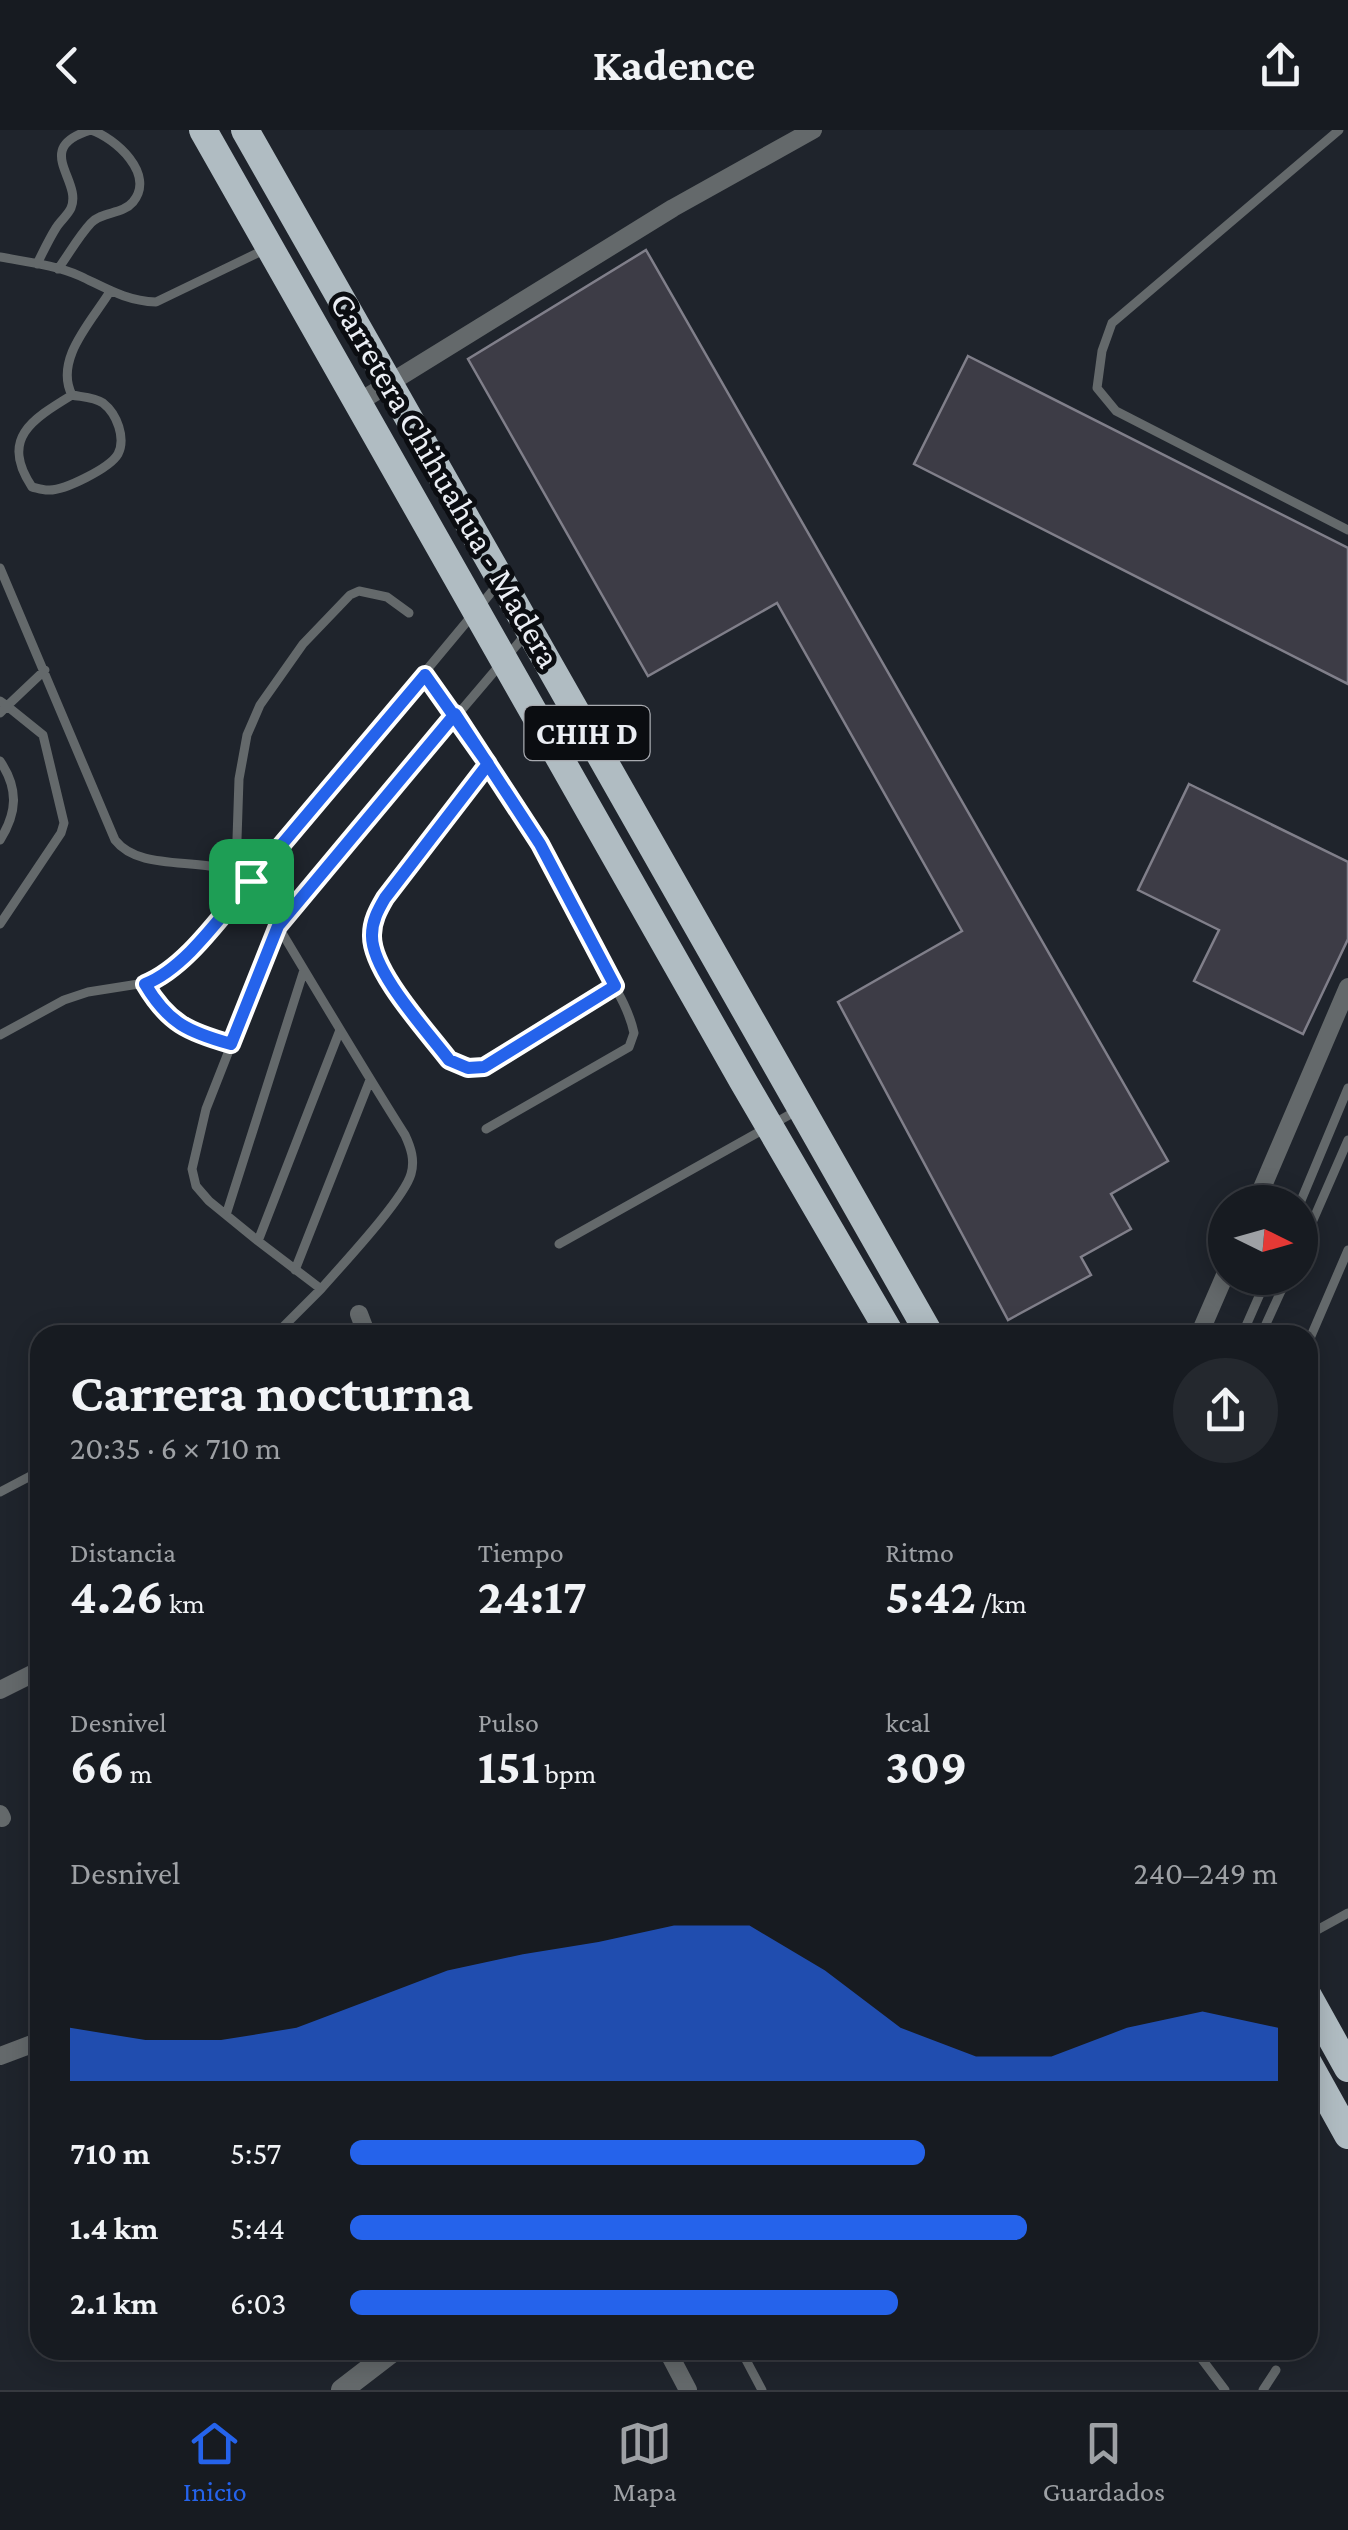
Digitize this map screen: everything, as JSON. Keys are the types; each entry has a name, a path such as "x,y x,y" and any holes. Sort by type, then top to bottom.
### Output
{"highway":[{"name":"Carretera Chihuahua - Madera","path":"203,130 885,1325"},
{"name":"Carretera Chihuahua - Madera","path":"245,130 924,1325"},
{"path":"636,891 657,892 670,874"},
{"path":"672,957 679,934 700,927"},
{"path":"1318,2014 1348,2068"},
{"path":"1318,2081 1348,2135"}],"street":[{"path":"358,402 674,208 813,130"},
{"path":"1263,1185 1348,987"},
{"path":"1203,1325 1216,1295"},
{"path":"359,1314 363,1325"},
{"path":"0,1690 30,1675"},
{"path":"0,2056 30,2045"},
{"path":"342,2390 381,2360"},
{"path":"673,2360 688,2390"}],"lane":[{"path":"37,264 71,208 72,186 62,172 61,156 74,135 91,130 108,136 128,156 138,173 138,190 124,209 92,222 58,270"},
{"path":"1339,130 1112,323 1102,351 1097,388 1116,411 1348,530"},
{"path":"0,257 79,276 110,293 139,302 156,302 270,247"},
{"path":"72,395 24,428 16,443 15,460 32,487 49,491 72,484 112,462 118,452 122,442 116,420 102,403 72,395 66,384 65,368 110,293"},
{"path":"0,568 115,840 124,851 236,869 251,881 405,1135 413,1162 406,1185 321,1289 284,1325"},
{"path":"0,1035 64,1000 88,992 145,984 178,964 501,581"},
{"path":"236,869 239,778 247,735 280,674 350,595 376,592 408,613"},
{"path":"321,1289 258,1242 196,1186 192,1169 206,1109 278,926 528,631"},
{"path":"0,924 64,823 43,735 2,706 46,670"},
{"path":"425,675 540,844 633,1025 634,1040 629,1047 486,1129"},
{"path":"488,764 385,898 372,936 376,961 449,1060 468,1068 484,1067 615,986"},
{"path":"0,840 15,809 12,788 1,767"},
{"path":"226,1215 304,970"},
{"path":"145,984 170,1018 188,1030 231,1044"},
{"path":"258,1242 340,1030"},
{"path":"295,1270 370,1080"},
{"path":"1308,1185 1348,1088"},
{"path":"559,1244 801,1108"},
{"path":"1318,1209 1348,1140"},
{"path":"1316,1325 1348,1250"},
{"path":"1246,1325 1260,1295"},
{"path":"1266,1325 1280,1295"},
{"path":"0,1492 30,1476"},
{"path":"1318,1930 1348,1913"},
{"path":"746,2360 762,2390"},
{"path":"1202,2360 1225,2390"},
{"path":"1262,2390 1276,2370"}],"building":[{"path":"646,250 1168,1161 1111,1194 1131,1229 1081,1257 1091,1275 1008,1320 838,1002 962,931 777,603 648,676 468,359"},
{"path":"968,356 1348,548 1348,684 914,464"},
{"path":"1189,784 1348,862 1348,939 1303,1034 1194,981 1219,930 1138,890"}],"route":[{"path":"251,881 178,964 145,984 170,1018 188,1030 231,1044 278,926 455,714 488,764 540,844 615,986 484,1067 468,1068 449,1060 376,961 373,924 385,898 488,764 455,714 425,675 251,881"}]}
